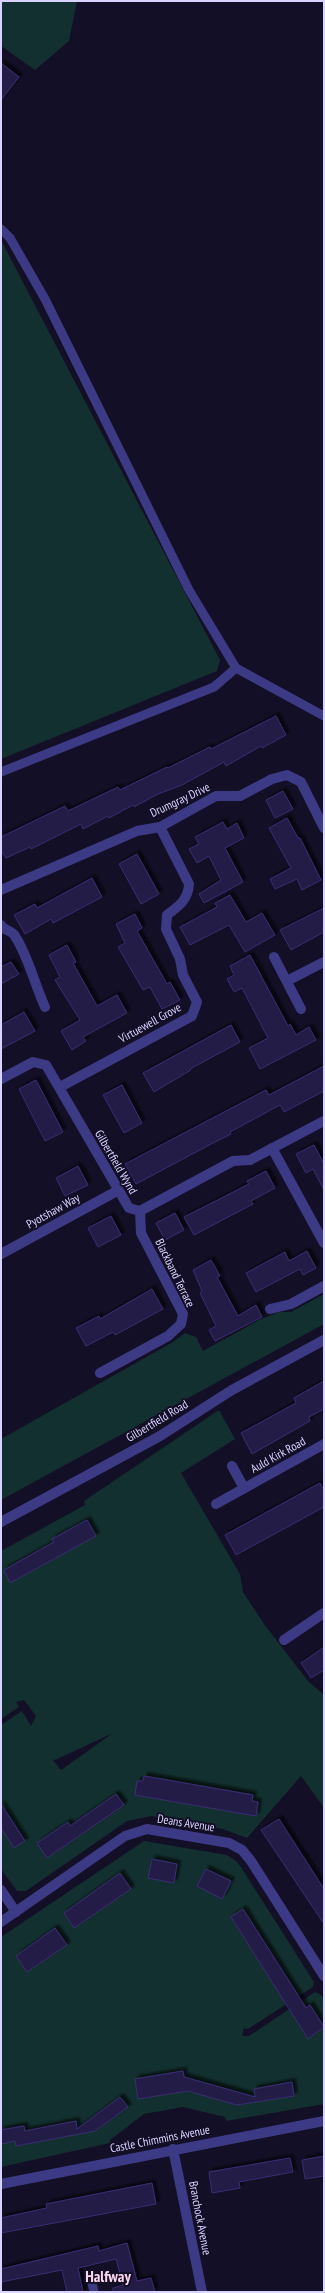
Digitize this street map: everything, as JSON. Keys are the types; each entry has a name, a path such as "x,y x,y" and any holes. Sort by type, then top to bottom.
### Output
{"street":[{"name":"Drumgray Drive","path":"1,890 137,831 160,826 216,796 240,796 272,779 287,775 301,782 324,828"},
{"name":"Virtuewell Grove","path":"60,1087 192,1016 197,1008 198,1002 183,975 180,959 166,929 167,915 183,902 188,893 189,884 160,826"},
{"path":"1,925 3,928 14,934 31,967 35,986 45,1007"},
{"path":"274,957 301,1008"},
{"path":"287,981 324,962"},
{"name":"Gilbertfield Wynd","path":"1,1079 32,1062 40,1062 49,1068 117,1190 129,1208 140,1211"},
{"path":"140,1211 233,1161 250,1160 324,1121"},
{"path":"272,1148 324,1243"},
{"name":"Pyotshaw Way","path":"1,1254 117,1190"},
{"name":"Blackband Terrace","path":"100,1373 168,1336 181,1324 183,1314 141,1232 140,1211"},
{"path":"270,1309 291,1304 324,1286"},
{"name":"Gilbertfield Road","path":"1,1522 160,1436 232,1390 324,1340"},
{"name":"Auld Kirk Road","path":"216,1504 324,1444"},
{"name":"Auld Kirk Road","path":"232,1466 244,1488"},
{"path":"284,1640 324,1613"},
{"name":"Deans Avenue","path":"1,1922 125,1836 147,1829 229,1843 242,1850 251,1861 324,1976"},
{"path":"1,1890 16,1912"},
{"name":"Castle Chimmins Avenue","path":"1,2184 173,2149 324,2121"},
{"name":"Branchock Avenue","path":"173,2149 202,2292"}],"lane":[{"path":"1,229 10,238 45,299 189,590 236,668 324,716"},
{"path":"1,772 214,687 236,668"}],"green space":[{"path":"1,1 77,1 69,41 35,70 1,46"},
{"path":"1,240 220,660 217,671 1,759"},
{"path":"324,1294 324,1324 1,1500 1,1439 173,1342 185,1333 196,1337 203,1351 261,1319 279,1312 291,1312"},
{"path":"219,1410 235,1439 181,1473 240,1574 243,1592 264,1624 308,1681 324,1695 324,1808 301,1776 247,1838 223,1829 151,1816 127,1821 26,1891 17,1891 1,1869 1,1725 22,1711 31,1726 36,1716 24,1700 16,1702 19,1707 1,1719 1,1551 85,1505 84,1501","holes":["113,1733 61,1770 52,1759 55,1760"]},
{"path":"144,1841 227,1855 236,1861 241,1867 314,1982 313,1987 248,2029 244,2028 242,2036 249,2036 315,1992 321,1995 324,1999 324,2104 226,2121 225,2117 183,2107 144,2114 110,2140 110,2143 1,2167 1,1937"}],"building":[{"path":"1,63 19,77 1,100"},
{"path":"276,716 286,735 262,748 261,746 226,766 224,762 182,785 158,794 134,807 133,805 109,818 108,816 83,829 81,824 31,849 30,847 6,858 1,850 1,837 65,806 68,811 118,787 120,790 210,747 211,749"},
{"path":"283,791 293,809 275,818 266,800"},
{"path":"287,818 298,838 300,838 321,880 302,890 297,879 275,889 270,879 291,868 269,828"},
{"path":"223,822 227,829 237,823 244,838 225,848 243,882 204,903 199,894 221,880 209,856 197,863 189,849 199,844 195,837"},
{"path":"137,854 159,894 141,904 119,864"},
{"path":"92,878 102,897 53,923 51,919 25,934 14,915 35,904 37,908"},
{"path":"230,895 246,922 262,913 275,935 245,952 229,925 190,945 180,927 217,907 215,903"},
{"path":"324,908 324,932 291,950 280,930"},
{"path":"135,914 142,928 137,931 167,984 170,982 180,1000 162,1009 150,987 143,990 118,947 125,943 116,924"},
{"path":"67,945 76,962 73,963 97,1006 117,995 127,1013 83,1037 86,1041 72,1050 61,1031 80,1020 55,980 60,977 49,955"},
{"path":"250,955 288,1026 290,1024 296,1035 309,1027 316,1040 260,1069 249,1048 268,1038 242,988 234,992 227,979 234,975 230,966"},
{"path":"11,962 19,974 1,984 1,967"},
{"path":"24,1012 35,1031 1,1049 1,1025"},
{"path":"231,1025 240,1042 190,1069 191,1070 154,1092 143,1073"},
{"path":"324,1066 324,1091 284,1112 280,1105 230,1132 231,1134 136,1184 125,1164 266,1090 269,1095"},
{"path":"36,1080 63,1132 45,1141 19,1089"},
{"path":"122,1085 142,1123 124,1133 103,1095"},
{"path":"314,1145 324,1164 324,1190 313,1169 306,1173 296,1154"},
{"path":"78,1166 88,1185 65,1196 56,1178"},
{"path":"266,1171 275,1188 251,1201 253,1204 194,1235 184,1217 249,1184 247,1181"},
{"path":"175,1213 184,1230 165,1240 156,1223"},
{"path":"111,1216 121,1235 98,1247 88,1228"},
{"path":"307,1251 316,1268 303,1275 300,1269 256,1292 246,1273 285,1252 289,1261"},
{"path":"211,1260 220,1276 217,1277 238,1316 256,1305 262,1317 215,1341 209,1330 216,1326 200,1293 202,1291 193,1270"},
{"path":"152,1289 163,1309 115,1335 113,1332 86,1346 76,1328 99,1316 100,1319"},
{"path":"324,1381 324,1409 309,1417 310,1421 252,1454 241,1433 296,1403 294,1398"},
{"path":"320,1483 324,1490 324,1507 236,1555 225,1535"},
{"path":"87,1520 96,1536 10,1583 4,1570 54,1542 52,1539"},
{"path":"324,1647 324,1670 311,1678 301,1663"},
{"path":"144,1776 253,1795 252,1801 258,1802 256,1816 135,1795 137,1781 143,1781"},
{"path":"116,1794 124,1805 47,1858 37,1843 68,1822 70,1826"},
{"path":"1,1804 25,1841 14,1848 1,1828"},
{"path":"279,1819 324,1889 324,1924 261,1830"},
{"path":"152,1859 177,1864 174,1883 148,1878"},
{"path":"206,1869 231,1881 222,1899 197,1886"},
{"path":"120,1873 131,1889 74,1928 64,1913"},
{"path":"243,1909 306,2008 310,2005 324,2027 308,2039 231,1917"},
{"path":"55,1928 67,1945 27,1972 16,1956"},
{"path":"183,2071 184,2077 255,2097 254,2089 292,2082 294,2096 237,2105 188,2091 138,2099 135,2079"},
{"path":"120,2097 128,2107 95,2131 16,2146 15,2141 1,2144 1,2130 24,2126 25,2131 76,2121 77,2129"},
{"path":"324,2156 324,2176 305,2179 302,2160"},
{"path":"290,2158 293,2172 239,2182 240,2188 212,2193 209,2172"},
{"path":"152,2183 156,2204 1,2233 1,2218 47,2208 46,2204"},
{"path":"127,2243 137,2281 151,2278 155,2292 113,2292 113,2288 123,2285 116,2259 78,2268 83,2292 67,2292 62,2270 1,2282 1,2269 98,2246 99,2251"}],"district":[{"name":"Halfway","path":"108,2276"}]}
